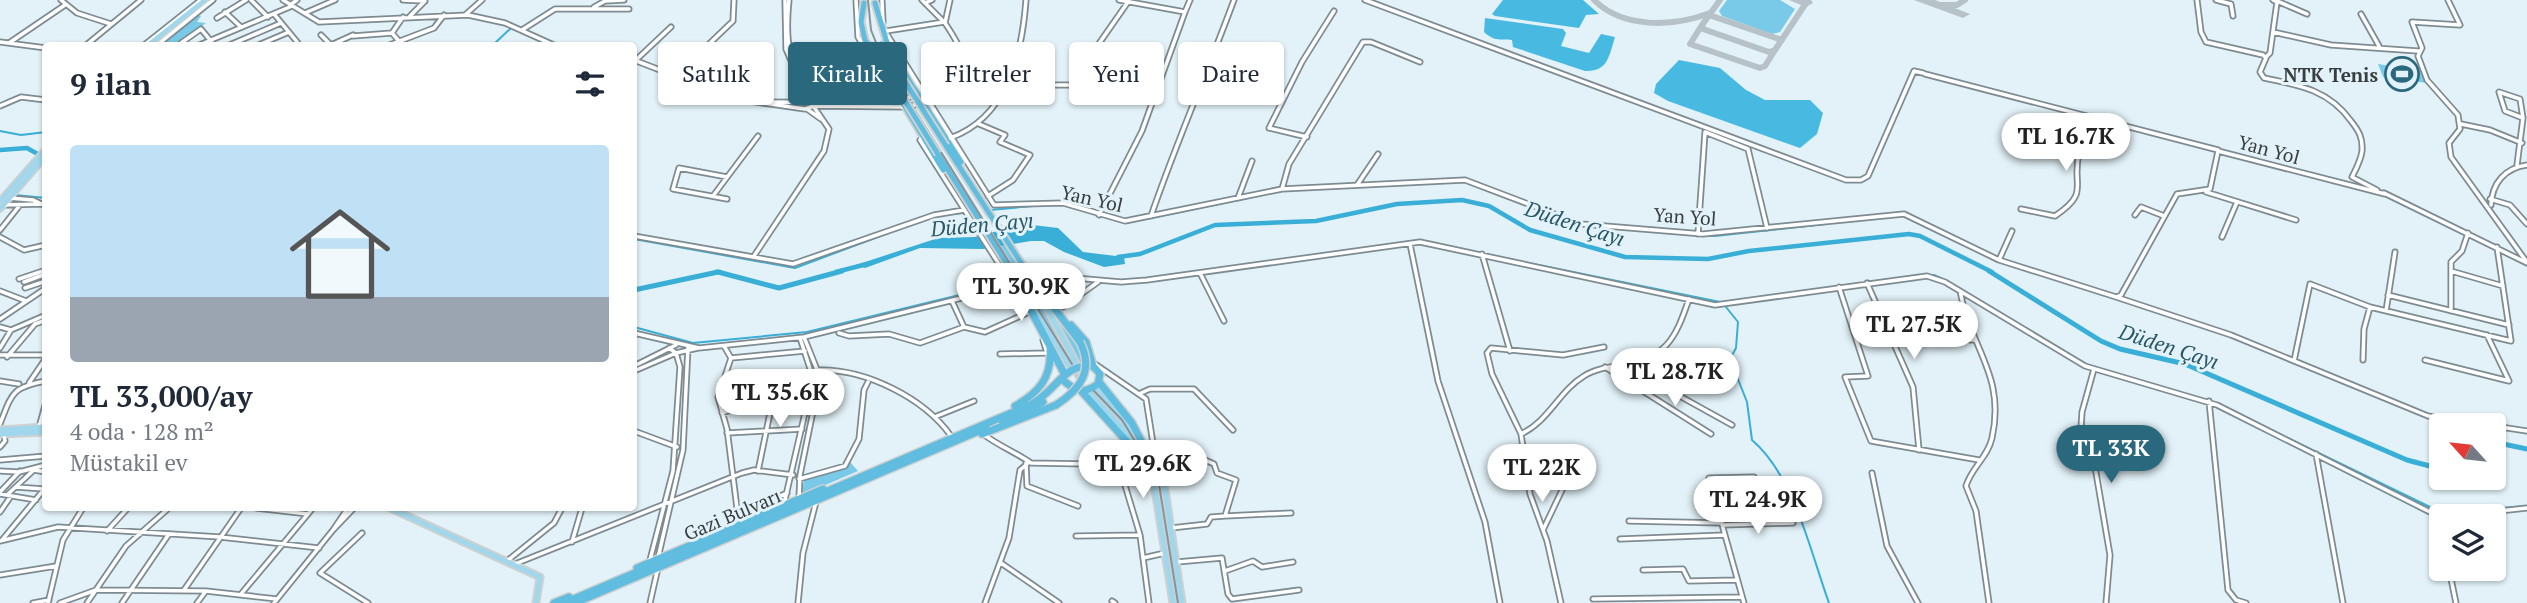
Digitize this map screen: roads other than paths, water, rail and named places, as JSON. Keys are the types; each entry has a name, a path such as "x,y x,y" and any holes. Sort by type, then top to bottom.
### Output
{"highway":[{"path":"875,1 874,21 881,44 1035,283 1080,342 1088,360 1085,379 1075,393 1056,405 901,465"},
{"path":"875,1 889,49 921,94"},
{"path":"864,2 861,22 866,42"},
{"path":"864,2 866,26 876,54 938,154 981,232 1016,285 1073,390"},
{"path":"927,105 957,152 972,186"},
{"path":"905,107 922,139 969,212"},
{"path":"1035,283 1086,342 1092,364 1100,374 1092,389"},
{"path":"913,454 1018,405 1038,391 1051,370 1049,345"},
{"path":"913,454 1044,397 1077,365 1092,364"},
{"path":"1092,389 1148,455"},
{"path":"901,465 1073,390 1092,389 1102,389 1132,423 1148,455"},
{"name":"Gazi Bulvarı","path":"564,603 913,454"},
{"name":"Gazi Bulvarı","path":"575,603 901,465"},
{"path":"554,603 784,504 839,486"},
{"path":"585,603 801,510 816,501"}],"main road":[{"path":"151,42 207,0"},
{"path":"12,191 42,153"},
{"path":"2,201 42,161"},
{"path":"1035,283 1041,303 1073,364"},
{"path":"1016,285 1037,307 1073,364"},
{"path":"1,433 42,429"},
{"path":"1148,455 1145,465 1154,483 1173,603"},
{"path":"1148,455 1164,483 1182,603"},
{"path":"397,511 540,577 536,603"}],"street":[{"path":"61,0 76,13 111,24"},
{"path":"90,42 141,0"},
{"path":"151,42 207,0"},
{"path":"216,18 246,0"},
{"path":"251,0 268,17"},
{"path":"283,0 327,22 465,15 505,23 547,42"},
{"path":"206,42 268,17 298,0"},
{"path":"321,0 326,3"},
{"path":"305,13 335,0"},
{"path":"403,0 425,0"},
{"path":"410,17 425,0"},
{"path":"465,15 482,0"},
{"path":"593,9 604,1 624,0"},
{"path":"711,42 733,21 734,0"},
{"path":"787,0 785,36 788,48"},
{"path":"856,0 861,42"},
{"path":"882,0 886,31 921,93"},
{"path":"924,1 932,0"},
{"path":"944,22 950,0"},
{"path":"1019,42 1024,29 1026,0"},
{"path":"1119,0 1185,12"},
{"path":"1100,215 1142,131 1190,0"},
{"path":"1151,216 1181,130 1211,63 1234,0"},
{"path":"1365,0 1846,180 1861,180 1868,176 1914,71 2220,150"},
{"path":"2197,0 2201,32 2206,43 2266,57"},
{"path":"2216,0 2232,5 2233,16"},
{"path":"2418,51 2422,48 2412,22 2456,27 2460,25 2448,0"},
{"path":"924,1 944,22 957,42"},
{"path":"2307,14 2276,1 2270,53 2266,57 2261,76 2318,92 2337,104 2354,123 2361,136 2363,148 2352,174 2356,180 2527,263"},
{"path":"1100,42 1128,2"},
{"path":"9,43 65,5"},
{"path":"521,31 555,9 629,9"},
{"path":"1307,137 1269,128 1302,62 1334,11"},
{"path":"225,12 241,27"},
{"path":"274,14 297,42"},
{"path":"2361,14 2379,46"},
{"path":"394,42 434,28 444,15"},
{"path":"392,33 402,17"},
{"path":"858,35 861,22"},
{"path":"886,31 944,22"},
{"path":"236,42 281,23"},
{"path":"637,58 671,27"},
{"path":"182,42 201,29 211,40"},
{"path":"265,42 289,32"},
{"path":"2273,32 2331,45 2379,46 2418,51"},
{"path":"392,33 398,40"},
{"path":"338,42 353,35 392,33"},
{"path":"321,35 328,42"},
{"path":"0,42 42,47"},
{"path":"1282,189 1287,168 1363,42 1371,42 1420,62"},
{"path":"2418,51 2427,81 2449,101 2461,124"},
{"path":"637,61 658,70"},
{"path":"2491,207 2490,199 2497,181 2517,165 2526,136 2525,116 2519,99 2499,92 2505,111 2525,116"},
{"path":"0,106 13,98 42,100"},
{"path":"895,105 905,107 921,98"},
{"path":"2521,103 2527,105"},
{"path":"804,105 822,120"},
{"path":"754,257 824,151 829,129 814,105"},
{"path":"892,105 910,116"},
{"path":"928,105 986,194"},
{"path":"951,139 979,124 995,105"},
{"path":"2021,209 2055,216 2073,204 2077,188 2079,152 2099,119"},
{"path":"979,124 1005,135 1000,142 1030,155 1003,190 979,197"},
{"path":"2461,124 2490,130 2522,143"},
{"path":"2461,124 2450,140 2449,151 2460,175 2491,207 2527,263"},
{"path":"1698,234 1705,132 1748,149 1767,228"},
{"path":"944,135 951,139"},
{"path":"713,196 758,136"},
{"name":"Yan Yol","path":"2204,191 2210,189 2214,180 2220,150 2385,194"},
{"path":"1357,185 1378,154"},
{"path":"1238,198 1252,161"},
{"path":"2517,165 2527,165"},
{"path":"727,177 679,168 673,188 727,199"},
{"name":"Yan Yol","path":"986,194 998,207 1063,202 1120,221 1282,189 1465,180 1585,225 1652,228 1698,234 1904,214 1999,260 2215,328 2429,416"},
{"path":"2355,186 2356,180"},
{"path":"2116,297 2120,295 2179,192 2204,191 2296,220"},
{"path":"2490,199 2510,205 2527,224"},
{"path":"2,201 33,200 42,204"},
{"path":"2,201 20,205 42,205"},
{"path":"2222,237 2237,202"},
{"path":"0,230 20,205"},
{"path":"2135,215 2141,207 2164,216"},
{"path":"637,237 793,264 934,215 969,212"},
{"path":"1999,260 2012,231"},
{"path":"2451,311 2452,258 2462,251 2468,233"},
{"path":"0,237 24,250 42,246"},
{"path":"1063,315 1063,307 1042,279 1052,276 1121,282 1427,242 1727,305 1927,276 1959,291 2094,369 2209,401 2429,510"},
{"path":"1410,244 1438,381 1485,522 1500,603"},
{"path":"2294,361 2310,284 2370,307 2511,341 2497,247"},
{"path":"2386,311 2395,252"},
{"path":"1482,254 1510,351"},
{"path":"2451,271 2502,286"},
{"path":"22,280 42,273"},
{"path":"1200,273 1224,321"},
{"path":"1054,306 1063,307 1100,281"},
{"path":"25,288 42,283"},
{"path":"1867,284 1913,387 1919,450"},
{"path":"1000,354 1047,353 1016,285"},
{"path":"1839,287 1868,376 1845,377 1871,442 1980,460"},
{"path":"637,367 688,349 802,337 1002,288 1010,290 1027,313"},
{"path":"0,291 26,301"},
{"path":"0,319 42,291"},
{"path":"1959,291 1997,394 1987,454 1980,460 1966,485 1976,510 1989,603"},
{"path":"2389,295 2509,325"},
{"path":"1521,434 1544,418 1575,382 1604,366 1647,360 1659,353 1671,340 1689,299"},
{"path":"951,300 964,327"},
{"path":"2363,360 2364,329 2370,307"},
{"path":"839,333 849,336 889,334 920,343 964,327 985,332 1027,313"},
{"path":"0,327 11,330 42,318"},
{"path":"7,357 42,320"},
{"path":"0,348 11,330"},
{"path":"637,334 688,349"},
{"path":"2425,360 2509,382 2487,335"},
{"path":"799,498 799,478 820,377 814,371 805,351 802,337"},
{"path":"1935,339 1975,340"},
{"path":"649,562 677,447 680,367 676,353 660,341"},
{"path":"637,366 677,345"},
{"path":"724,346 731,358 718,397 727,433 739,524"},
{"path":"1561,603 1543,530 1530,494 1521,434 1488,358 1491,348 1584,354 1604,347"},
{"path":"658,558 683,450 688,349"},
{"path":"731,358 805,351"},
{"path":"0,355 42,356"},
{"path":"1647,360 1657,384 1732,425"},
{"path":"29,383 42,362"},
{"path":"1092,364 1141,393 1149,407 1148,455 1194,455 1214,464 1217,473 1236,480 1225,516"},
{"path":"1604,366 1711,434"},
{"path":"2094,369 2084,400 2080,445 2093,455 2104,511 2110,555 2106,603"},
{"path":"784,504 793,475 814,371"},
{"path":"723,383 776,383 814,371 833,371 887,386 937,416 951,436"},
{"path":"0,381 21,384 42,381"},
{"path":"799,478 839,470 845,466 859,439 864,390 868,382"},
{"path":"758,471 776,383"},
{"path":"0,425 9,402 21,384"},
{"path":"1141,393 1150,389 1194,389 1233,430"},
{"path":"937,416 974,401"},
{"path":"2209,401 2228,590 2236,600 2246,603"},
{"path":"0,407 9,402"},
{"path":"722,413 745,405 773,404"},
{"path":"2506,428 2527,431"},
{"path":"727,433 802,429"},
{"path":"637,431 677,447"},
{"path":"0,447 5,441 1,433"},
{"path":"983,434 1000,448 1016,453 1026,463 1027,486 1079,506"},
{"path":"2316,454 2343,603"},
{"path":"0,460 42,456"},
{"path":"1026,463 1145,465"},
{"path":"985,603 1002,564 1017,502 1020,470 1026,463"},
{"path":"0,471 20,471 42,466"},
{"path":"1125,466 1124,482 1140,536 1149,603"},
{"path":"35,469 42,471"},
{"path":"0,512 16,487 35,469"},
{"path":"20,471 0,493 36,500"},
{"path":"511,563 572,543 732,477 758,471 793,475"},
{"path":"1872,473 1887,546 1918,603"},
{"path":"1744,603 1710,478 1754,477"},
{"path":"16,487 42,488"},
{"path":"1543,530 1563,488"},
{"path":"0,541 42,492"},
{"path":"738,514 789,492"},
{"path":"798,603 803,553 816,501"},
{"path":"2506,510 2527,508"},
{"path":"33,603 48,601 68,527 81,511"},
{"path":"107,531 125,511"},
{"path":"88,603 126,546 166,511"},
{"path":"184,590 239,511"},
{"path":"282,511 308,514"},
{"path":"241,594 310,511"},
{"path":"60,603 96,590 206,591 276,601 346,511"},
{"path":"332,530 351,511"},
{"path":"511,563 554,523 560,511"},
{"path":"572,543 581,511"},
{"path":"1171,528 1207,524 1211,517 1291,513"},
{"path":"1629,521 1794,523"},
{"path":"0,541 68,527 220,537 318,548"},
{"path":"362,533 320,570 320,573 368,603"},
{"path":"122,603 169,534"},
{"path":"1620,539 1725,535"},
{"path":"1076,536 1140,536"},
{"path":"1143,558 1166,553"},
{"path":"1177,562 1222,558 1228,594 1232,599 1300,590"},
{"path":"1225,571 1253,561 1262,566 1293,562"},
{"path":"1002,564 1059,603"},
{"path":"0,575 56,566"},
{"path":"1643,570 1683,569 1689,581 1737,580"},
{"path":"650,603 657,572"},
{"path":"2451,581 2456,603"},
{"path":"197,603 206,591"},
{"path":"1593,599 1742,597"}],"waterway":[{"path":"496,42 511,28"},
{"path":"0,131 21,135 42,132"},
{"name":"Düden Çayı","path":"0,150 27,148 42,156"},
{"path":"15,195 42,198"},
{"path":"1086,211 1126,223 1258,196"},
{"name":"Düden Çayı","path":"1118,257 1140,254 1215,225 1316,221 1397,204 1462,200 1489,206 1530,230 1625,257 1708,259 1749,251 1909,234 1920,236 1992,272"},
{"path":"990,210 1033,206"},
{"path":"951,214 963,213"},
{"path":"1681,234 1715,236 1825,224"},
{"path":"1580,225 1616,229"},
{"path":"637,240 795,268 899,229"},
{"path":"1421,241 1720,302"},
{"path":"1143,279 1339,252"},
{"name":"Düden Çayı","path":"836,272 867,264"},
{"name":"Düden Çayı","path":"718,272 779,288 842,271"},
{"name":"Düden Çayı","path":"1989,271 2101,341 2120,349 2185,364 2407,460 2429,466"},
{"name":"Düden Çayı","path":"637,289 718,272"},
{"path":"1038,275 1068,276"},
{"path":"1759,297 1921,275 1934,275 1947,281"},
{"path":"637,328 693,343 807,332 1009,283"},
{"path":"1954,286 2088,365"},
{"path":"1726,307 1738,322 1736,348 1730,359 1747,402 1752,440 1767,455 1790,494 1808,538 1829,603"},
{"path":"2150,384 2215,403"},
{"path":"2220,405 2430,507 2447,512 2527,506"},
{"name":"Düden Çayı","path":"2506,445 2527,449"}],"tunnel":[{"path":"1071,368 1088,391"}],"tram line":[{"path":"868,0 871,30 881,55 1072,364"},
{"path":"1094,391 1122,420 1158,478 1178,603"}],"place":[{"name":"NTK Tenis","path":"2402,74"}]}
